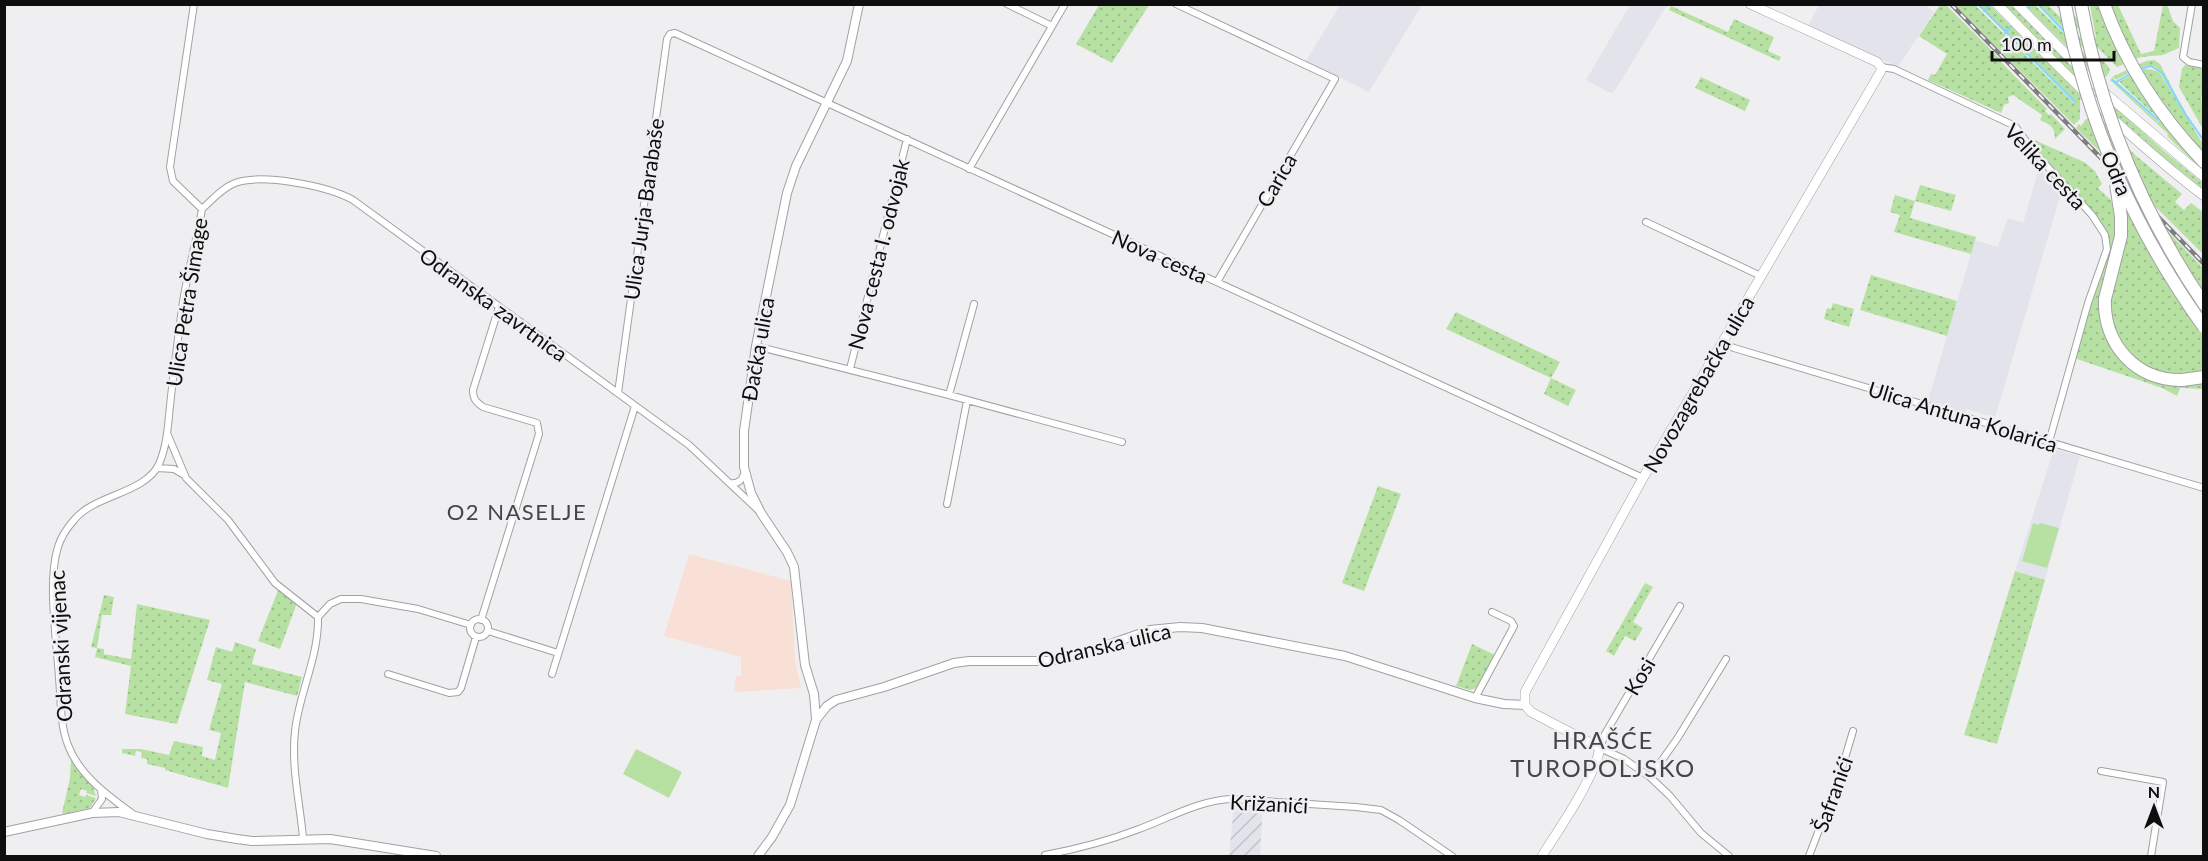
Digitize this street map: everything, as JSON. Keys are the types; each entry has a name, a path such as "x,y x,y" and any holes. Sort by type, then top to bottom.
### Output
{"highway":[{"name":"Odra","path":"2065,4 2079,70 2110,159 2160,260 2204,327"},
{"name":"Odra","path":"2081,4 2101,87 2133,175 2174,257 2204,304"},
{"path":"2104,4 2117,36 2139,77 2162,113 2204,162"},
{"path":"2110,159 2121,217 2121,236 2105,299 2106,320 2112,338 2124,356 2150,375 2171,380 2204,377"}],"main road":[{"name":"Velika cesta","path":"1750,4 1866,57 1881,67"},
{"path":"1997,4 2088,95 2160,160 2204,195"},
{"path":"2017,4 2098,87 2204,177"},
{"name":"Novozagrebačka ulica","path":"1525,705 1524,695 1527,688 1643,478 1875,82 1881,67"},
{"path":"1525,705 1531,712 1600,748 1598,758 1585,783 1542,856"}],"street":[{"name":"Ulica Petra Šimage","path":"167,432 181,312 202,209 173,181 170,167 194,4"},
{"name":"Đačka ulica","path":"816,720 814,694 805,665 794,567 778,536 760,513 751,494 745,472 744,431 756,346 787,193 796,166 847,61 859,4"},
{"path":"1007,4 1052,26"},
{"path":"969,169 1065,4"},
{"name":"Carica","path":"1176,4 1335,78 1217,282"},
{"path":"2192,4 2183,52 2184,58 2189,62 2204,65"},
{"name":"Ulica Jurja Barabaše","path":"618,393 667,39 670,34 677,34"},
{"name":"Nova cesta","path":"677,34 1643,478"},
{"name":"Velika cesta","path":"1881,67 1894,69 2013,124 2039,159 2092,216 2105,235 2107,249 2088,303 2049,442"},
{"name":"Nova cesta I. odvojak","path":"850,369 907,139"},
{"name":"Odranska zavrtnica","path":"202,209 222,190 235,183 252,180 316,186 338,192 353,200 689,445 760,513"},
{"path":"1646,222 1761,276"},
{"path":"949,395 974,304"},
{"path":"481,620 539,434 537,423 483,407 476,402 473,396 499,307"},
{"name":"Ulica Antuna Kolarića","path":"1723,343 2204,488"},
{"path":"756,346 1122,442"},
{"path":"948,504 967,401"},
{"path":"552,674 635,406"},
{"path":"167,432 157,468 174,469 184,475"},
{"path":"167,432 184,475 228,520 275,583 318,617"},
{"name":"Odranski vijenac","path":"133,814 100,789 74,756 66,738 55,620 54,573 55,559 63,535 81,513 99,501 137,485 157,468"},
{"path":"729,483 738,482 745,472"},
{"path":"303,838 295,769 295,732 316,643 318,617 330,604 341,599 361,599 399,608 418,609 471,626"},
{"name":"Kosi","path":"1600,748 1605,734 1680,606"},
{"path":"1475,698 1514,626 1511,621 1492,612"},
{"path":"476,620 481,620 486,623 488,631 482,637 476,637 472,633 471,626 476,620"},
{"name":"Odranska ulica","path":"758,856 790,805 816,720 827,706 836,700 884,687 954,663 1058,660 1079,655 1140,633 1180,627 1213,630 1345,656 1475,698 1504,704 1525,705"},
{"path":"488,631 558,653"},
{"path":"388,674 448,693 458,692 476,637"},
{"path":"1650,777 1682,731 1726,659"},
{"path":"814,694 825,699 836,700"},
{"name":"Šafranići","path":"1809,856 1840,775 1853,731"},
{"path":"1600,748 1623,759 1650,777 1670,796 1701,833 1729,856"},
{"path":"2101,771 2163,782 2151,856"},
{"path":"92,813 102,799 100,789"},
{"name":"Križanići","path":"1045,855 1100,843 1198,806 1232,800 1381,810 1452,856"},
{"path":"4,832 110,811 133,814 207,834 237,839 252,841 303,838 344,840 410,854 436,856"}],"shaded area":[{"path":"1340,5 1422,5 1369,92 1306,61"},
{"path":"1630,5 1667,5 1612,93 1586,80"},
{"path":"1819,5 1925,5 1934,12 1898,67 1808,26"},
{"path":"2039,168 2061,193 1995,418 1967,409 1965,413 1928,401 1975,240 1998,247 2008,218 2023,223"},
{"path":"2054,449 2080,456 2045,580 2015,571"},
{"path":"689,554 791,581 795,660 801,688 734,692 736,676 741,676 741,657 664,636"},
{"path":"1234,804 1263,806 1260,856 1229,856"}],"green space":[{"path":"1099,5 1149,5 1112,63 1076,44"},
{"path":"1940,5 1946,5 2047,109 2045,111 2065,129 2055,139 2052,127 2040,120 2042,115 2013,95 2008,97 2009,103 2004,105 2001,113 1928,80 1931,74 1935,75 1947,54 1919,36"},
{"path":"1955,5 1975,5 2074,103 2076,102 1980,5 1990,5 2009,24 2010,28 2012,26 2031,50 2033,48 2082,97 2080,119 2074,125"},
{"path":"2004,5 2011,5 2093,86 2089,90"},
{"path":"2035,5 2092,61 2094,58 2040,5 2048,5 2108,66 2110,71 2106,77 2103,75 2099,79 2028,8"},
{"path":"2055,5 2064,5 2096,38 2090,5 2118,5 2141,54 2154,51 2163,5 2167,5 2173,21 2180,28 2179,48 2163,55 2141,57 2117,67"},
{"path":"1671,6 1728,32 1734,19 1774,37 1768,51 1781,57 1779,61 1669,10"},
{"path":"2154,60 2160,64 2178,99 2160,70 2154,67 2140,68 2112,80 2158,122 2160,120 2119,82 2144,70 2155,70 2160,73 2203,144 2203,153 2150,83 2179,140 2203,171 2167,136 2168,134 2110,80 2146,61"},
{"path":"2185,65 2203,68 2201,99 2203,129 2179,87 2182,69"},
{"path":"1701,77 1750,100 1745,111 1695,88"},
{"path":"2099,92 2203,183 2203,189 2095,96"},
{"path":"2099,117 2134,154 2182,194 2175,202 2184,210 2191,203 2203,212 2203,254 2076,128 2079,124 2081,126 2086,119"},
{"path":"2025,136 2084,162 2095,171 2102,184 2098,188 2112,201 2125,187 2203,268 2203,389 2180,388 2177,396 2162,388 2074,358 2110,242 2098,217"},
{"path":"1920,185 1956,195 1951,211 1915,201"},
{"path":"1895,195 1915,201 1910,218 1976,237 1971,254 1894,232 1900,215 1890,212"},
{"path":"1871,275 1957,301 1947,336 1860,310"},
{"path":"1833,303 1854,309 1849,327 1824,319 1827,308 1831,309"},
{"path":"1456,312 1560,362 1551,378 1446,329"},
{"path":"1551,378 1576,390 1568,406 1544,394"},
{"path":"1378,486 1401,494 1364,591 1342,583"},
{"path":"2033,523 2059,528 2047,568 2022,561"},
{"path":"2015,571 2045,580 1997,744 1964,735"},
{"path":"1645,583 1653,587 1633,622 1643,628 1635,641 1625,636 1614,656 1606,651"},
{"path":"279,588 297,603 280,649 258,641"},
{"path":"104,595 114,597 111,615 102,615 97,648 91,647"},
{"path":"137,604 210,620 177,724 125,714 131,666 95,657 97,648 104,649 104,654 131,659"},
{"path":"235,642 256,649 252,664 302,677 297,696 245,682 228,788 147,764 147,759 141,758 142,752 136,751 135,756 122,753 122,749 141,749 169,755 174,741 203,747 202,756 215,760 221,733 209,730 222,684 207,680 216,647 232,652"},
{"path":"1472,644 1495,655 1477,688 1470,690 1456,686"},
{"path":"636,749 682,772 669,798 623,774"},
{"path":"71,757 93,787 96,796 81,789 79,795 96,798 90,808 64,814 62,813 70,778"}],"waterway":[{"path":"1978,4 2075,102"},
{"path":"1984,11 1990,4"},
{"path":"2028,8 2031,4"},
{"path":"2038,4 2065,32"},
{"path":"2005,33 2011,26"},
{"path":"2026,54 2033,48"},
{"path":"2140,69 2151,66 2162,73 2204,141"},
{"path":"2116,82 2132,73"},
{"path":"2113,80 2158,120"}],"railway":[{"path":"1951,4 2204,264"}],"district":[{"name":"O2 NASELJE","path":"517,511"},
{"name":"HRAŠĆE TUROPOLJSKO","path":"1603,753"}]}
